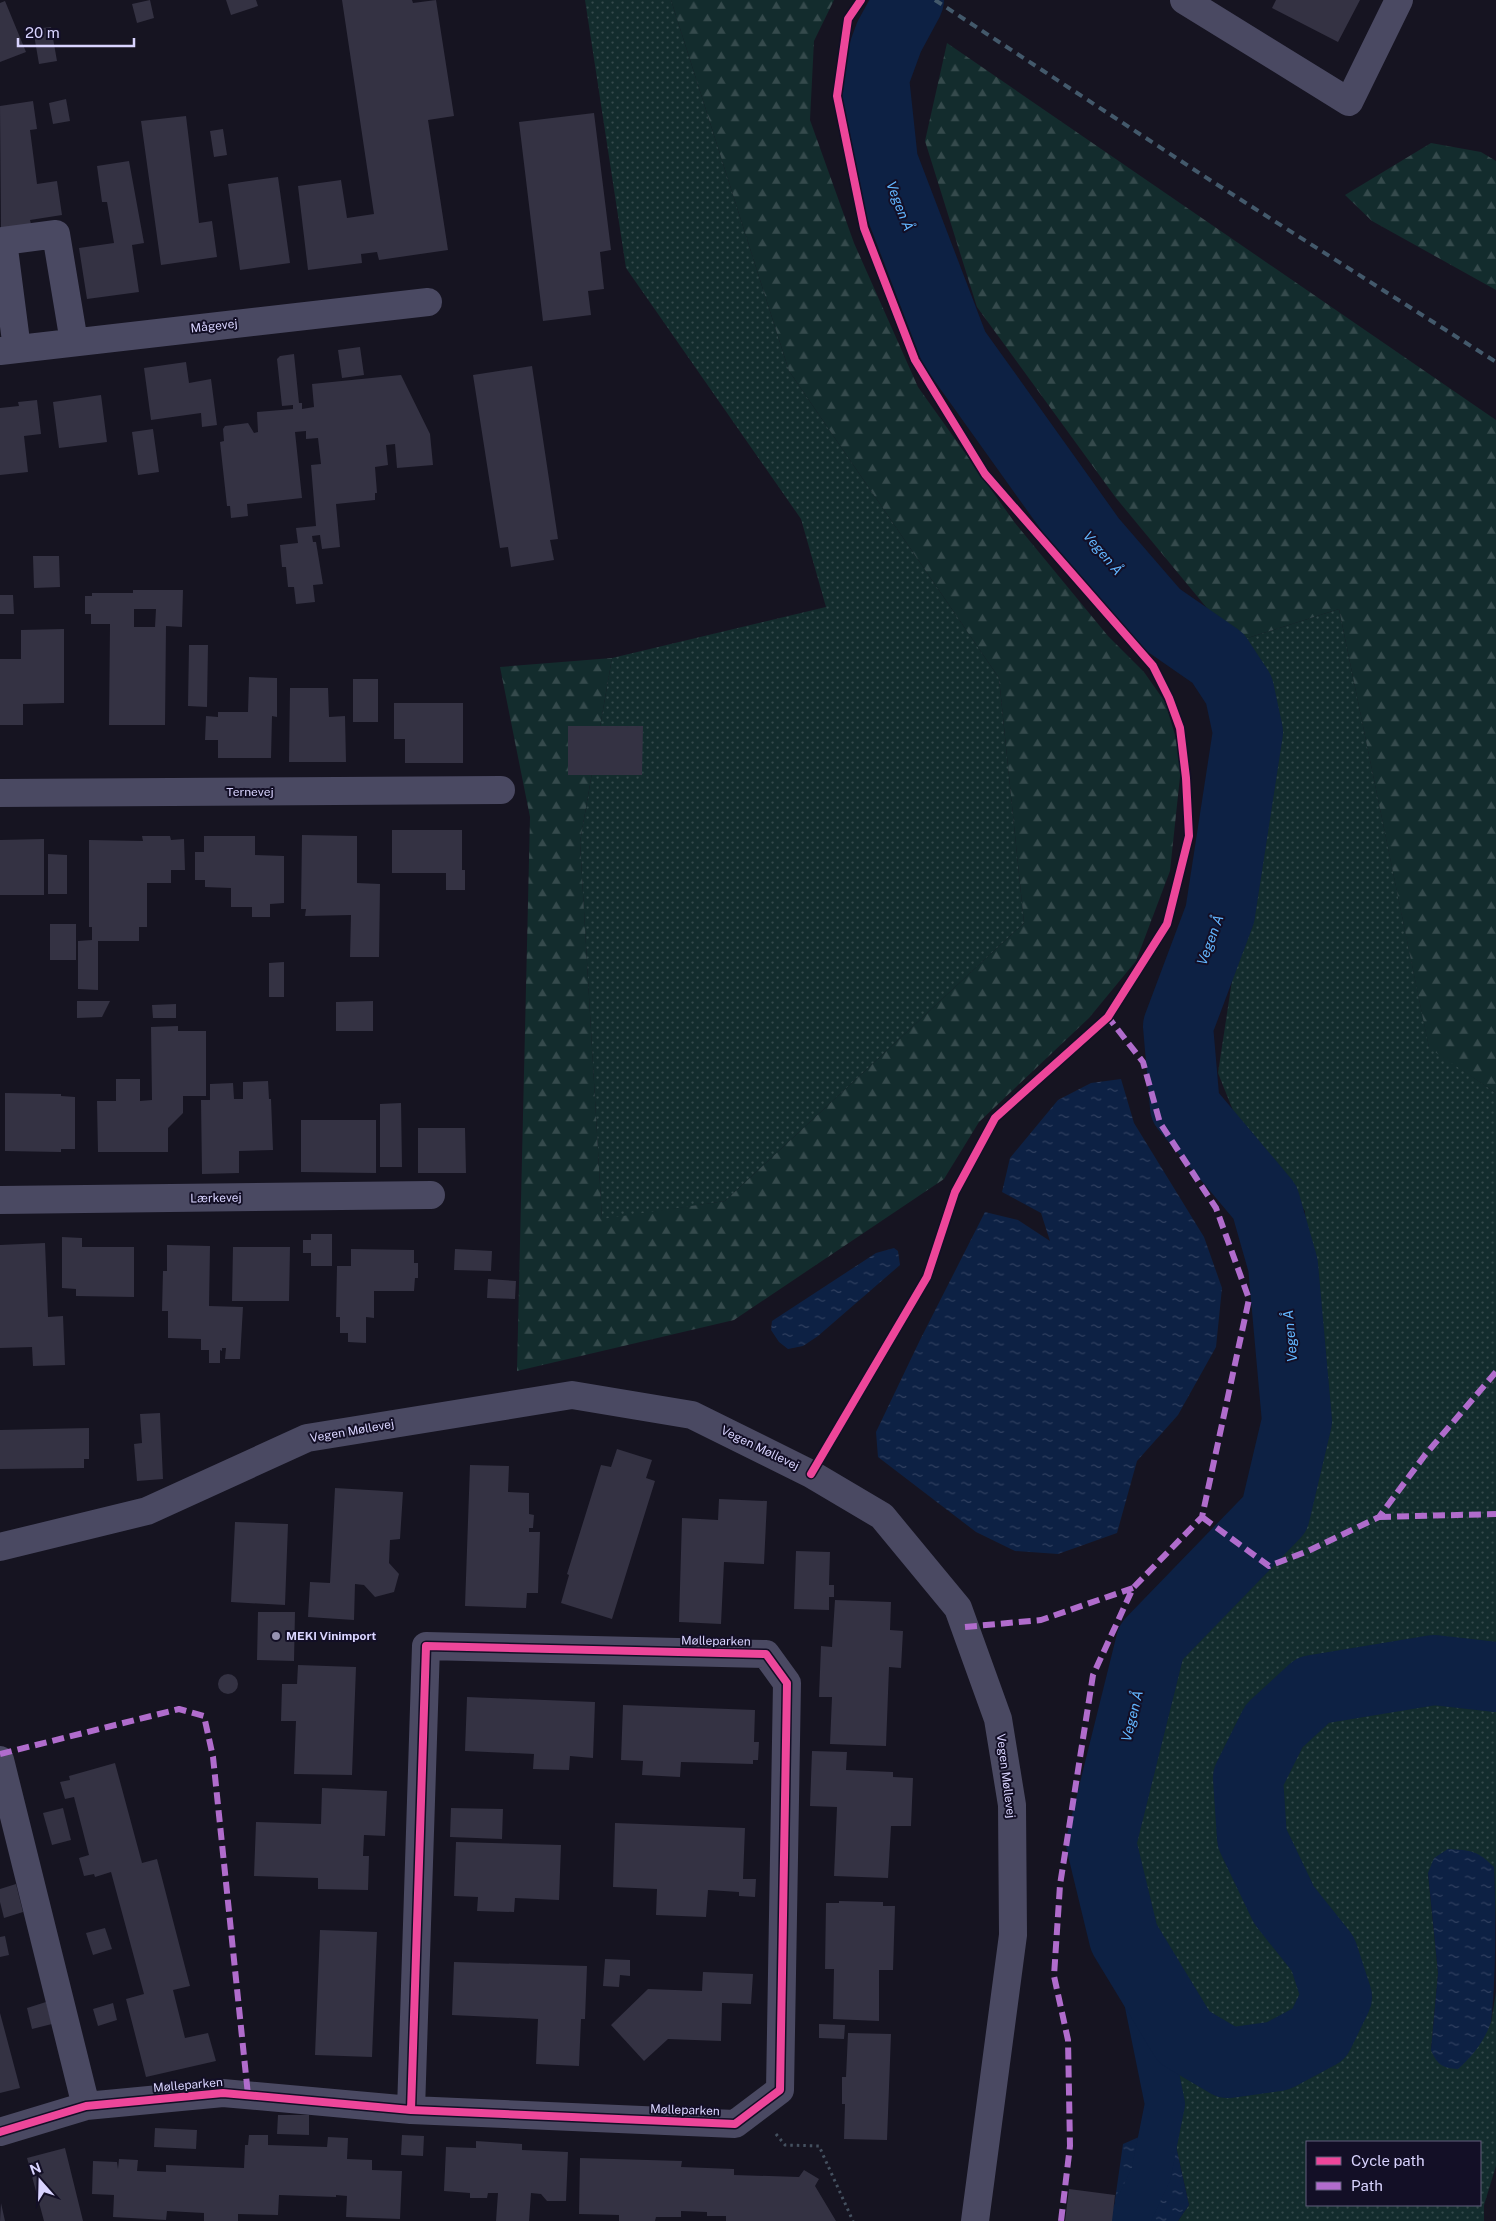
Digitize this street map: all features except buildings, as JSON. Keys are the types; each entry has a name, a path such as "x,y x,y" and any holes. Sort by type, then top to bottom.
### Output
{"street":[{"path":"1184,0 1349,102 1399,0"},
{"path":"9,350 3,241 56,234 74,342"},
{"name":"Mågevej","path":"9,350 428,302"},
{"name":"Ternevej","path":"0,793 501,790"},
{"name":"Lærkevej","path":"0,1200 431,1195"},
{"name":"Vegen Møllevej","path":"0,1547 147,1510 307,1438 572,1395 692,1415 811,1474 882,1516 958,1608 998,1718 1012,1805 1013,1935 975,2221"},
{"name":"Mølleparken","path":"0,2132 86,2106 223,2093 411,2110 735,2124 780,2090 787,1683 766,1654 426,1646 411,2110"},
{"path":"0,1760 86,2106"}],"path":[{"path":"754,2109 785,2145 819,2146 853,2221"}],"green space":[{"path":"585,0 671,0 789,371 999,678 1024,923 725,1201 602,1220 580,842 612,658 826,607 801,519 626,268"},
{"path":"671,0 834,0 814,41 810,120 854,243 918,387 1015,523 1108,636 1144,672 1165,702 1182,758 1170,871 1136,961 1089,1018 979,1122 944,1179 734,1320 517,1371 530,817 500,667 612,658 580,842 602,1219 725,1201 1024,923 999,678 789,371"},
{"path":"947,43 1496,420 1496,1093 1429,1048 1339,609 1235,642 1116,498 977,307 925,141"},
{"path":"1431,143 1481,152 1496,161 1496,290 1372,221 1345,195"},
{"path":"1339,609 1429,1047 1496,1093 1496,1660 1368,1654 1300,1680 1242,1748 1224,1812 1240,1865 1303,1984 1296,2012 1281,2031 1257,2041 1237,2044 1210,2030 1152,1950 1124,1843 1164,1661 1294,1535 1314,1492 1305,1211 1240,1128 1218,1073 1271,722 1266,692 1235,642"},
{"path":"1409,1694 1496,1706 1496,1928 1494,1867 1428,1873 1438,1973 1431,2050 1491,2023 1496,1992 1496,2166 1484,2205 1484,2221 1178,2221 1189,2205 1176,2146 1165,2132 1171,2106 1154,2026 1209,2080 1241,2089 1334,2056 1343,2050 1356,2009 1355,1959 1346,1947 1325,1932 1290,1881 1262,1821 1262,1786 1299,1721 1326,1711"}],"water":[{"path":"1121,1079 1134,1123 1204,1237 1222,1288 1216,1347 1178,1415 1137,1461 1117,1533 1058,1554 1015,1551 976,1532 878,1457 876,1432 985,1212 1018,1220 1050,1241 1041,1213 1002,1192 1010,1158 1058,1100 1091,1083"},
{"path":"894,1248 898,1251 900,1265 818,1336 803,1346 788,1349 779,1342 771,1330 772,1321 876,1253"},
{"path":"1448,1849 1474,1852 1494,1867 1495,1946 1491,2022 1478,2048 1458,2069 1441,2065 1431,2050 1438,1973 1428,1873 1434,1858"},
{"path":"1165,2132 1176,2146 1189,2205 1178,2221 1112,2221 1123,2144 1139,2137"}],"waterway":[{"name":"Vegen Å","path":"909,0 889,37 874,78 883,162 954,348 1092,541 1156,615 1218,658 1239,690 1248,732 1220,914 1178,1026 1185,1107 1265,1202 1283,1265 1297,1421 1275,1514 1151,1642 1101,1843 1124,1938 1184,2037 1228,2063 1278,2056 1319,2034 1337,1997 1323,1954 1284,1905 1252,1838 1248,1778 1274,1726 1313,1690 1434,1670 1496,1677"},
{"path":"1124,1938 1139,1976 1165,2104 1151,2174 1129,2221"}],"railway":[{"path":"935,0 1213,182 1496,362"}],"marked path":[{"path":"1061,2221 1070,2146 1068,2040 1054,1976 1060,1885 1093,1675 1133,1588 1202,1517 1249,1299 1216,1208 1160,1123 1143,1062 1108,1017"},
{"path":"1202,1517 1269,1566 1308,1551 1379,1517 1425,1455 1496,1372"},
{"path":"1379,1517 1496,1514"},
{"path":"965,1627 1041,1620 1133,1588"},
{"path":"0,1754 179,1709 204,1716 213,1757 248,2095"}],"cycle path":[{"path":"811,1474 927,1277 955,1192 995,1118 1108,1017 1167,924 1189,836 1186,778 1180,728 1169,698 1153,666 985,474 915,360 864,228 837,96 848,19 861,0"},
{"path":"0,2132 86,2106 223,2093 411,2110 735,2124 780,2090 787,1683 766,1654 426,1646 411,2110"}],"place":[{"name":"MEKI Vinimport","path":"276,1636"}]}
